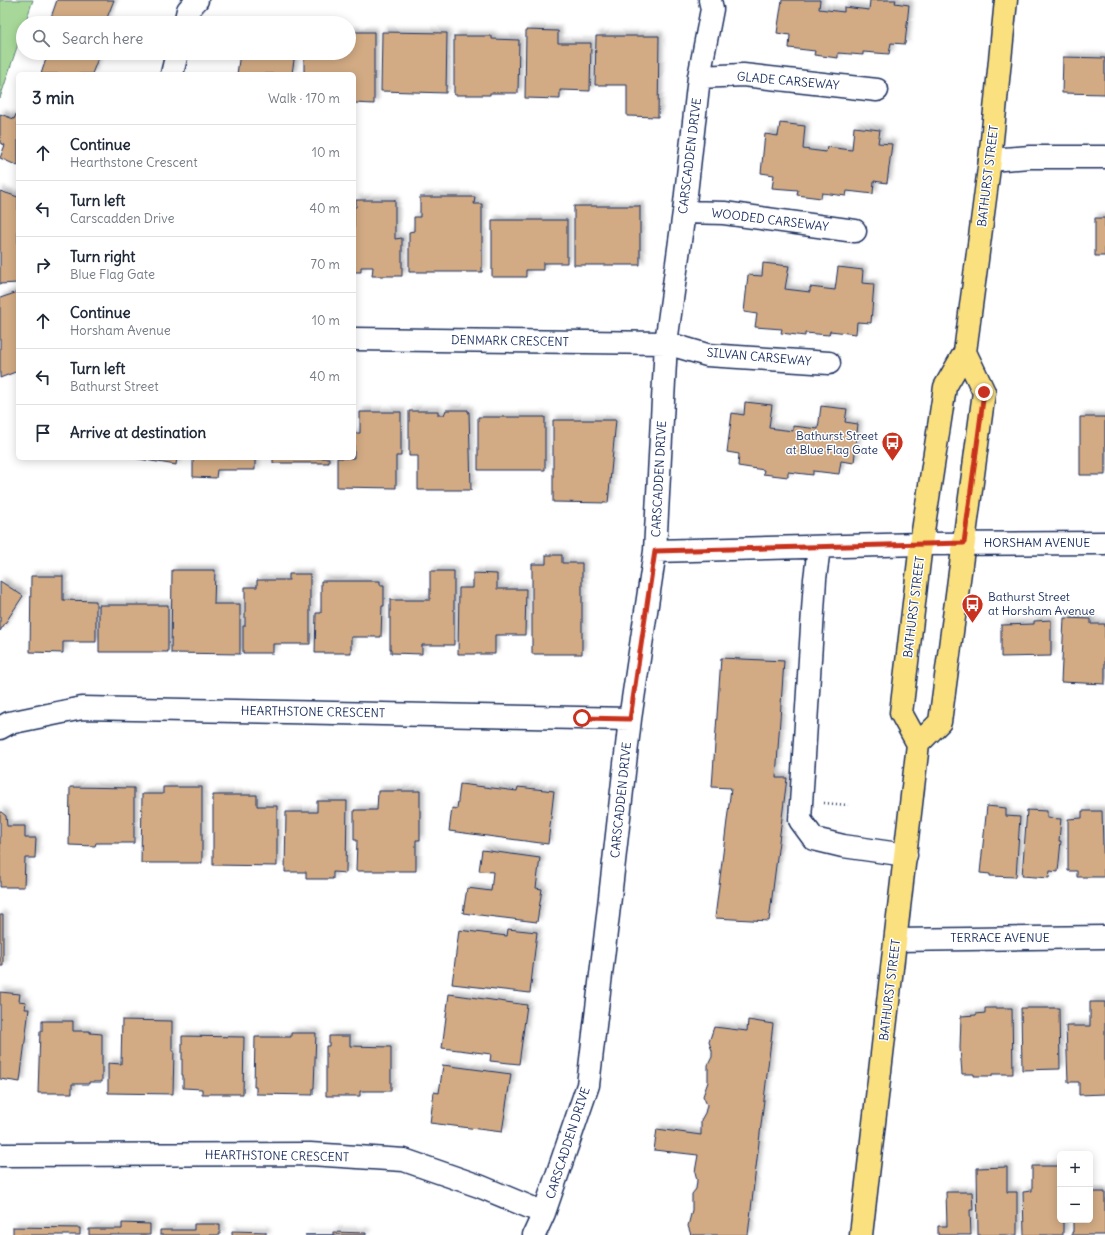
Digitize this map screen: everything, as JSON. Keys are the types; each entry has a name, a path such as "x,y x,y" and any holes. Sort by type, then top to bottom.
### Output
{"main road":[{"name":"BATHURST STREET","path":"861,1235 918,744 901,713 921,544 945,387 965,352 990,160 1006,0"},
{"path":"918,744 940,722 984,392 965,352"}],"street":[{"path":"187,16 188,10 197,0"},
{"name":"CARSCADDEN DRIVE","path":"534,1235 544,1213 588,1084 608,923 630,719 655,551 666,342 684,212 699,77 712,9 710,0"},
{"path":"172,72 175,60"},
{"name":"GLADE CARSEWAY","path":"699,77 743,75 877,90"},
{"path":"990,160 1030,157 1105,157"},
{"name":"WOODED CARSEWAY","path":"684,212 724,213 855,231"},
{"name":"DENMARK CRESCENT","path":"356,338 666,342"},
{"name":"SILVAN CARSEWAY","path":"666,342 708,355 829,363"},
{"name":"HORSHAM AVENUE","path":"655,551 964,543 1105,543"},
{"path":"819,547 815,579 800,820 814,839 843,846 906,855"},
{"name":"HEARTHSTONE CRESCENT","path":"0,728 9,723 82,708 630,719"},
{"name":"TERRACE AVENUE","path":"896,940 1105,937"},
{"name":"HEARTHSTONE CRESCENT","path":"0,1155 310,1154 404,1160 479,1186 544,1213"}],"green space":[{"path":"0,0 33,0 27,16 16,16 16,50 0,98"}],"building":[{"path":"57,0 114,0 108,16 51,16"},
{"path":"782,0 820,0 819,9 844,12 844,7 869,10 870,0 896,0 895,3 909,5 905,44 891,43 889,54 863,52 863,55 838,53 838,58 814,55 815,51 789,48 790,35 777,33"},
{"path":"526,30 558,31 558,43 591,43 590,91 560,90 560,99 525,98"},
{"path":"356,32 374,32 374,104 356,103 356,72 304,72 304,60 356,60"},
{"path":"382,32 447,33 446,93 381,91"},
{"path":"454,36 492,36 492,39 519,40 518,93 454,95"},
{"path":"596,36 659,36 658,117 627,116 627,85 595,85"},
{"path":"1063,57 1105,58 1105,94 1062,93"},
{"path":"46,60 97,60 93,72 42,72"},
{"path":"239,60 294,60 292,72 237,72"},
{"path":"0,114 14,119 16,114 16,165 0,158 5,145 0,143"},
{"path":"780,123 805,126 803,149 826,152 827,147 852,150 854,127 880,130 878,143 892,144 887,183 874,181 873,194 847,191 846,196 822,193 821,198 797,195 798,190 772,188 774,175 761,173 765,134 778,136"},
{"path":"0,191 16,196 16,283 0,284"},
{"path":"420,197 475,197 474,204 482,204 482,272 409,272 409,232 414,231 414,217 420,217"},
{"path":"356,200 395,200 395,239 402,238 402,276 372,276 373,267 361,267 361,272 356,272"},
{"path":"574,206 640,206 640,265 574,265"},
{"path":"1095,218 1105,218 1105,256 1095,256"},
{"path":"492,220 567,220 567,263 543,263 543,270 526,270 526,277 492,277"},
{"path":"763,263 789,266 785,289 810,292 810,287 835,290 838,267 863,270 862,283 874,284 871,323 857,322 856,334 830,331 829,335 805,333 805,336 781,333 782,329 755,327 757,314 744,312 748,275 762,276"},
{"path":"16,293 16,372 0,378 0,298"},
{"path":"745,402 772,405 769,428 793,431 793,426 818,429 821,406 847,409 845,422 858,424 854,463 841,461 839,474 813,471 813,475 788,472 788,477 763,474 764,470 738,466 739,454 727,452 732,413 744,415"},
{"path":"446,410 468,410 469,412 471,490 418,490 418,456 409,456 409,411 438,411 438,415 444,415"},
{"path":"360,412 401,412 401,456 396,456 396,488 337,487 337,460 356,460 356,433 360,433"},
{"path":"478,417 545,417 545,470 478,470"},
{"path":"1080,417 1105,417 1105,475 1080,475"},
{"path":"553,420 616,420 608,503 553,502"},
{"path":"145,460 177,460 176,465"},
{"path":"193,460 255,460 255,470 217,470 216,478 193,477"},
{"path":"273,460 329,460 329,463 273,463"},
{"path":"546,555 562,555 562,563 582,563 582,654 532,654 532,564 546,564"},
{"path":"172,570 215,570 214,604 240,604 240,654 171,653"},
{"path":"430,571 454,571 454,645 422,645 422,654 391,653 390,600 430,600"},
{"path":"473,573 497,574 497,589 526,589 525,635 495,635 495,654 458,654 459,588 473,588"},
{"path":"289,574 310,574 310,644 273,644 273,653 243,653 245,587 257,587 257,580 289,580"},
{"path":"31,576 63,576 63,600 96,601 96,642 63,642 63,653 30,652"},
{"path":"0,581 23,596 0,631"},
{"path":"321,581 380,581 380,585 384,585 384,606 382,606 381,637 351,637 351,653 315,653 316,613 321,613"},
{"path":"99,605 168,605 168,652 99,652"},
{"path":"1064,618 1091,619 1091,624 1105,624 1105,684 1061,682"},
{"path":"1051,620 1051,656 1001,657 1001,625 1034,624 1034,621"},
{"path":"721,658 784,661 776,778 787,778 769,921 715,918 731,788 712,787"},
{"path":"460,784 517,791 518,787 554,791 548,844 449,831 452,808 457,809"},
{"path":"70,787 134,788 134,843 96,843 95,846 69,845"},
{"path":"163,787 202,787 202,863 141,863 142,794 163,794"},
{"path":"378,791 420,791 420,840 416,840 416,871 356,871 357,840 354,840 354,810 377,810"},
{"path":"213,795 257,795 257,806 277,806 277,866 213,865"},
{"path":"317,801 347,801 346,873 333,872 333,879 306,879 306,872 285,872 286,812 317,812"},
{"path":"987,806 1006,808 1006,816 1020,817 1016,877 990,876 990,874 980,873"},
{"path":"1027,810 1047,811 1047,818 1061,819 1059,841 1061,841 1058,872 1050,871 1049,878 1022,876"},
{"path":"0,811 6,816 7,826 25,826 25,838 36,838 35,858 25,858 24,887 0,887"},
{"path":"1082,811 1102,811 1104,877 1077,877 1077,871 1068,871 1068,819 1082,818"},
{"path":"482,850 540,858 536,888 542,889 537,922 463,913 467,888 491,891 493,872 479,871"},
{"path":"0,915 3,915 3,966 0,966"},
{"path":"508,929 537,932 530,993 452,984 459,930 507,936"},
{"path":"0,992 20,994 19,1001 26,1002 25,1009 29,1009 20,1082 0,1079"},
{"path":"449,994 527,1005 519,1064 490,1061 491,1054 442,1048"},
{"path":"1090,1002 1105,1002 1105,1094 1079,1095 1079,1082 1068,1082 1066,1026 1090,1026"},
{"path":"985,1008 1012,1008 1013,1074 974,1076 974,1074 962,1074 960,1048 961,1016 985,1013"},
{"path":"1021,1008 1059,1008 1060,1069 1022,1070"},
{"path":"122,1020 172,1021 172,1051 174,1051 173,1094 108,1093 108,1063 121,1064"},
{"path":"748,1020 773,1024 748,1235 691,1235 688,1226 692,1210 692,1194 696,1189 697,1180 695,1172 698,1155 654,1150 657,1129 701,1135 701,1120 707,1105 703,1096 708,1082 708,1065 712,1057 709,1042 714,1027 747,1031"},
{"path":"42,1021 73,1021 73,1031 90,1031 90,1033 102,1034 102,1082 72,1084 72,1093 38,1093 40,1031 42,1031"},
{"path":"291,1033 316,1033 313,1095 256,1094 256,1087 254,1087 255,1037 291,1037"},
{"path":"182,1036 244,1037 243,1094 202,1094 202,1089 183,1088"},
{"path":"329,1036 350,1036 350,1046 391,1047 391,1091 360,1091 360,1096 326,1096 326,1046 329,1046"},
{"path":"443,1065 511,1074 502,1132 430,1123 434,1092 439,1093"},
{"path":"1032,1166 1057,1166 1057,1223 1063,1223 1063,1235 1024,1235 1023,1192 1032,1191"},
{"path":"1007,1167 1007,1192 1017,1192 1017,1235 978,1235 977,1168"},
{"path":"946,1192 972,1192 973,1210 970,1210 971,1235 938,1235 938,1226 947,1226"},
{"path":"1093,1192 1105,1192 1105,1235 1072,1235 1073,1223 1093,1223"},
{"path":"122,1223 150,1224 150,1235 89,1235 89,1229 122,1229"},
{"path":"194,1224 220,1224 220,1235 160,1235 160,1230 194,1230"},
{"path":"13,1227 80,1228 80,1235 13,1235"},
{"path":"232,1231 266,1232 266,1235 232,1235"},
{"path":"333,1232 366,1233 366,1235 333,1235"}],"place":[{"name":"Bathurst Street at Blue Flag Gate","path":"893,462"},
{"name":"Bathurst Street at Horsham Avenue","path":"972,624"}],"route":[{"path":"582,718 630,719 655,551 964,543 984,392"}]}
